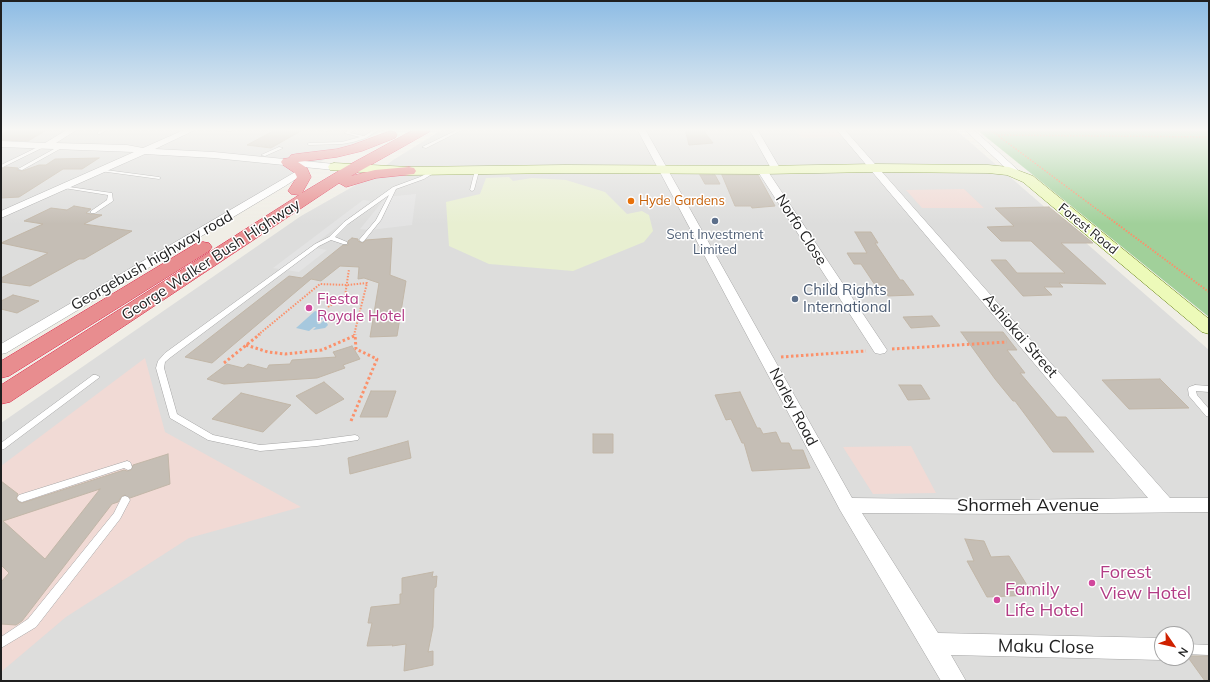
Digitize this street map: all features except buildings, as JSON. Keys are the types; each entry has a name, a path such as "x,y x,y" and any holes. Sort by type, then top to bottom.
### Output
{"highway":[{"path":"299,196 304,177 295,164 307,161"},
{"name":"George Walker Bush Highway","path":"1,371 299,196 355,161"},
{"path":"394,161 406,168"},
{"path":"299,196 356,178 406,168"},
{"name":"George Walker Bush Highway","path":"1,396 261,227 299,196"},
{"path":"1,406 203,275 261,227"}],"main road":[{"path":"346,166 516,170"},
{"path":"406,168 435,171 477,171 662,169 776,170 875,168 988,169 1016,172"},
{"name":"Forest Road","path":"1016,172 1028,179 1209,328"}],"street":[{"path":"1,215 121,161"},
{"path":"266,161 295,164 346,166"},
{"path":"284,161 295,164"},
{"name":"Norley Road","path":"658,161 798,419 847,505 954,681"},
{"path":"771,161 776,170"},
{"name":"Ashiokai Street","path":"869,161 1165,505"},
{"name":"Forest Road","path":"1004,161 1016,172"},
{"name":"Georgebush highway road","path":"1,350 282,184 295,164"},
{"name":"Norfo Close","path":"762,170 880,350"},
{"name":"Shormeh Avenue","path":"847,505 1012,507 1209,505"},
{"name":"Maku Close","path":"931,644 1154,649"}],"lane":[{"path":"1,167 14,161"},
{"path":"20,169 36,161"},
{"path":"100,170 159,178"},
{"path":"355,438 260,448 211,438 173,416 160,368 162,361 298,258 317,245 331,238 346,223 395,188 422,178 435,171"},
{"path":"472,190 477,171"},
{"path":"64,187 110,194 110,201 92,212"},
{"path":"362,240 378,220 395,188"},
{"path":"331,238 346,243"},
{"path":"1,447 96,377"},
{"path":"1209,389 1192,389 1193,396 1209,414"},
{"path":"22,498 127,464 128,467"},
{"path":"1,643 32,623 117,516 125,500"},
{"path":"1194,649 1209,650"}],"path":[{"path":"1032,161 1209,292"},
{"path":"328,307 345,296 349,269"},
{"path":"224,363 320,284 347,285 367,283 354,336 356,349 377,359 351,421"},
{"path":"246,345 268,352 285,354 322,350 354,336"},
{"path":"766,358 1024,341"}],"shaded area":[{"path":"1,161 322,161 302,171 1,353"},
{"path":"392,161 992,161 1209,350 1209,681 1,681 1,423 301,216 375,174"},
{"path":"964,189 984,208 922,208 906,190"},
{"path":"416,194 412,225 370,230 360,229 386,197"},
{"path":"363,200 371,201 311,247 327,250 299,272 273,268"},
{"path":"145,358 165,432 301,507 189,538 66,617 1,672 1,466"},
{"path":"911,446 936,493 873,494 843,447"}],"green space":[{"path":"1015,161 1209,161 1209,317"},
{"path":"509,177 513,181 532,178 566,180 605,192 627,214 642,211 649,215 653,231 644,242 573,271 489,264 449,246 446,202 480,194 486,178"}],"water":[{"path":"315,311 328,314 317,324 320,324 325,319 328,325 325,328 313,330 316,327 314,327 309,331 296,328"}],"place":[{"name":"Hyde Gardens","path":"631,201"},
{"name":"Sent Investment Limited","path":"715,221"},
{"name":"Child Rights International","path":"795,299"},
{"name":"Fiesta Royale Hotel","path":"309,308"},
{"name":"Forest View Hotel","path":"1092,583"},
{"name":"Family Life Hotel","path":"997,600"}]}
